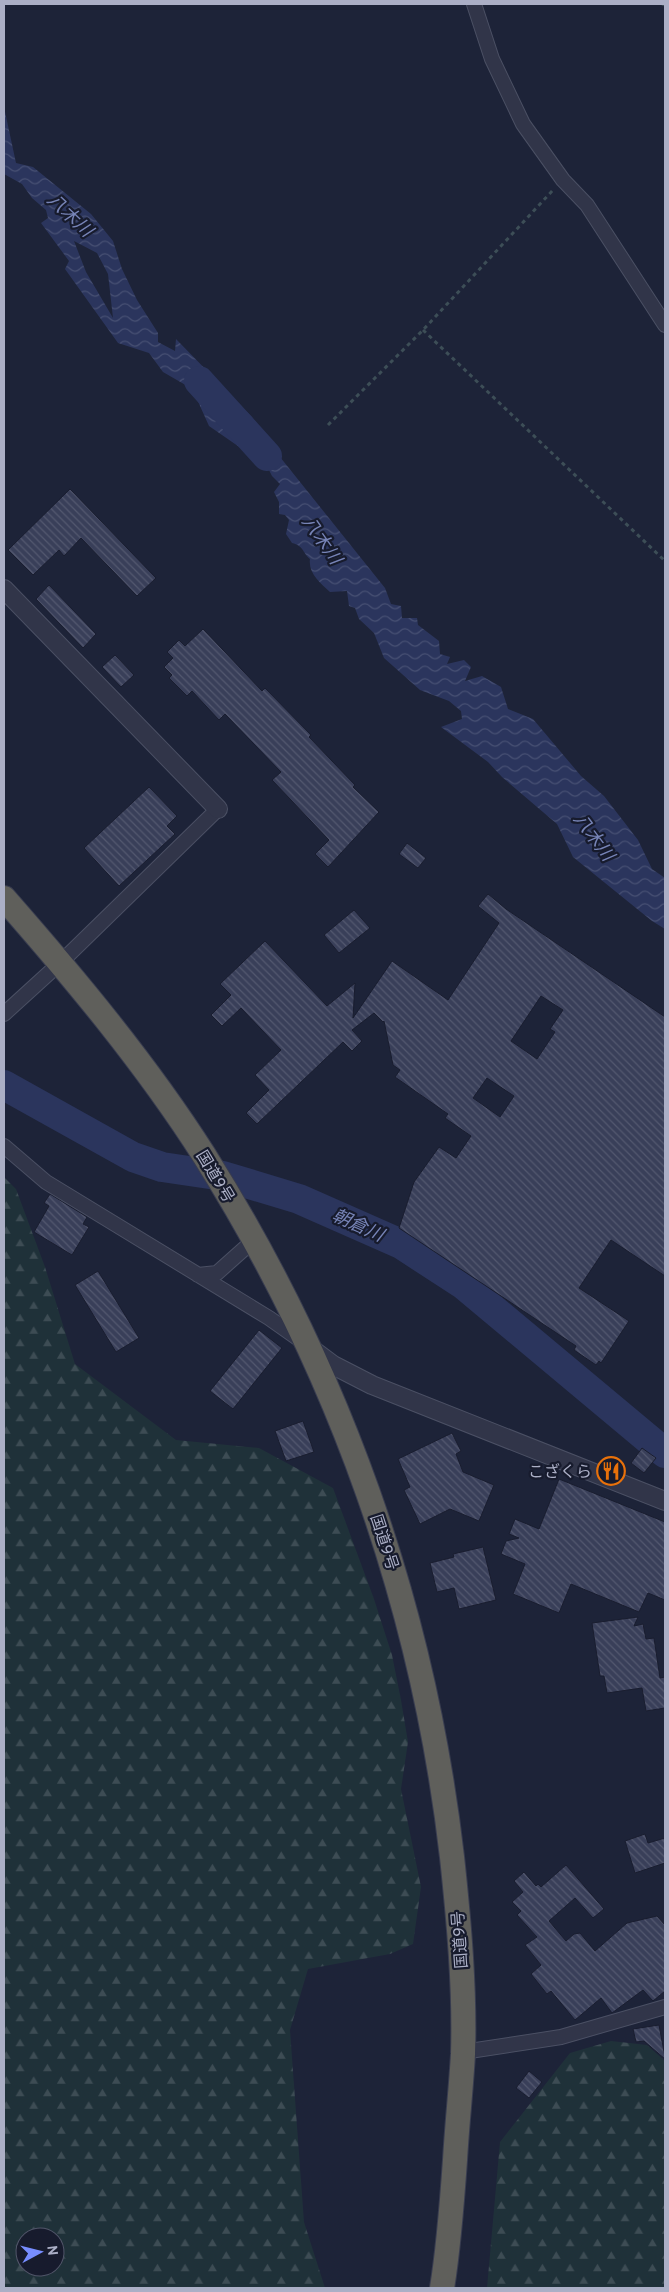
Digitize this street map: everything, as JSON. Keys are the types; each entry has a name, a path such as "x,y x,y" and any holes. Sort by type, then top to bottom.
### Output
{"highway":[{"name":"国道9号","path":"4,898 60,963 134,1056 204,1156 254,1240 308,1346 349,1441 391,1558 425,1691 440,1774 459,1938 463,2052 448,2251 442,2288"}],"street":[{"path":"474,4 492,59 522,124 563,180 587,205 665,325"},
{"path":"4,589 218,809 60,963 4,1014"},
{"path":"4,1146 46,1182 270,1318 333,1365 372,1385 665,1501"},
{"path":"198,1275 217,1273 254,1240"},
{"path":"463,2052 561,2037 665,2007"}],"path":[{"path":"328,425 423,330 563,180"},
{"path":"423,330 665,561"}],"green space":[{"path":"4,1177 16,1189 45,1267 75,1364 176,1440 259,1448 333,1488 374,1599 392,1655 408,1742 401,1789 421,1887 413,1944 390,1954 308,1969 290,2030 304,2222 325,2288 4,2288"},
{"path":"611,2041 647,2045 665,2061 665,2288 487,2288 500,2142 570,2053"}],"water":[{"path":"4,107 16,163 33,167 91,214 113,241 122,269 137,300 158,333 158,342 175,351 176,339 252,417 280,457 385,588 391,604 401,606 402,618 417,618 418,625 439,641 440,654 450,657 447,664 464,660 471,667 465,681 482,676 501,687 508,709 533,719 581,776 604,796 638,840 652,869 665,878 665,929 652,921 573,857 557,824 502,777 488,762 441,727 462,719 461,711 449,701 420,690 384,658 374,633 359,619 355,608 349,606 347,591 330,592 322,585 311,569 310,559 301,548 292,543 286,534 289,520 285,515 279,514 279,502 274,492 280,484 272,476 267,466 209,426 196,397 189,387 163,372 149,353 118,343 65,269 69,261 41,223 48,218 46,210 32,198 22,184 4,174","holes":["74,241 97,253 108,274 113,318 86,272","220,411 232,411 244,426 229,428 221,422"]}],"building":[{"path":"70,489 156,578 137,596 81,538 64,556 59,550 33,575 8,550"},
{"path":"49,585 96,634 83,648 36,599"},
{"path":"203,629 262,691 265,688 311,735 309,737 355,785 353,787 379,812 328,867 315,854 329,840 272,780 281,772 225,714 219,720 192,691 187,696 169,678 172,675 164,667 173,658 167,652 179,640 185,646"},
{"path":"115,655 134,675 121,687 102,667"},
{"path":"149,787 177,816 167,826 175,834 119,886 84,848"},
{"path":"407,843 426,858 418,868 399,854"},
{"path":"488,894 506,909 665,1017 665,1276 611,1240 579,1288 629,1321 601,1363 599,1361 596,1365 574,1350 576,1346 399,1228 414,1182 439,1147 456,1158 471,1136 445,1118 448,1114 395,1077 400,1070 393,1065 384,1021 374,1013 352,1030 362,1041 352,1051 343,1042 257,1124 246,1113 269,1090 255,1075 281,1050 241,1008 222,1026 211,1015 231,995 220,984 265,941 327,1006 355,983 353,1018 392,961 448,1000 499,923 478,906","holes":["541,996 563,1010 550,1029 555,1032 537,1059 511,1041","487,1078 514,1096 500,1117 473,1098"]},
{"path":"354,910 370,928 339,953 324,935"},
{"path":"50,1194 87,1217 83,1224 89,1227 72,1255 34,1232 49,1206 44,1203"},
{"path":"98,1271 139,1338 116,1352 75,1285"},
{"path":"259,1330 282,1348 233,1409 210,1391"},
{"path":"303,1421 314,1452 286,1461 275,1431"},
{"path":"452,1433 461,1451 456,1454 463,1472 494,1485 479,1521 450,1509 420,1524 404,1490 410,1487 398,1459"},
{"path":"642,1448 656,1458 644,1473 631,1463"},
{"path":"559,1479 665,1522 665,1600 648,1593 639,1612 571,1584 559,1613 513,1594 525,1564 501,1554 506,1541 519,1538 509,1534 515,1519 539,1529"},
{"path":"483,1547 496,1600 459,1609 454,1588 437,1592 430,1563 454,1557 453,1554"},
{"path":"638,1617 634,1626 643,1624 646,1639 654,1638 660,1678 665,1677 665,1708 646,1711 642,1688 607,1693 604,1676 600,1676 592,1623"},
{"path":"645,1834 648,1843 665,1838 665,1863 635,1873 625,1841"},
{"path":"566,1865 604,1909 593,1918 575,1898 549,1921 566,1941 574,1934 580,1933 595,1951 627,1923 657,1916 665,1925 665,1991 653,2001 643,1990 612,2013 601,1998 575,2020 551,1991 547,1994 531,1974 541,1965 525,1945 537,1937 517,1915 521,1911 512,1902 523,1892 514,1881 524,1872 536,1886 538,1884 541,1887"},
{"path":"659,2025 665,2059 644,2041 636,2042 633,2029"},
{"path":"529,2071 542,2082 529,2098 516,2088"}],"waterway":[{"name":"八木川","path":"199,381 267,456"},
{"name":"朝倉川","path":"4,1085 133,1157 162,1167 223,1176 299,1199 401,1244 464,1285 665,1453"}],"place":[{"name":"こざくら","path":"611,1471"}]}
